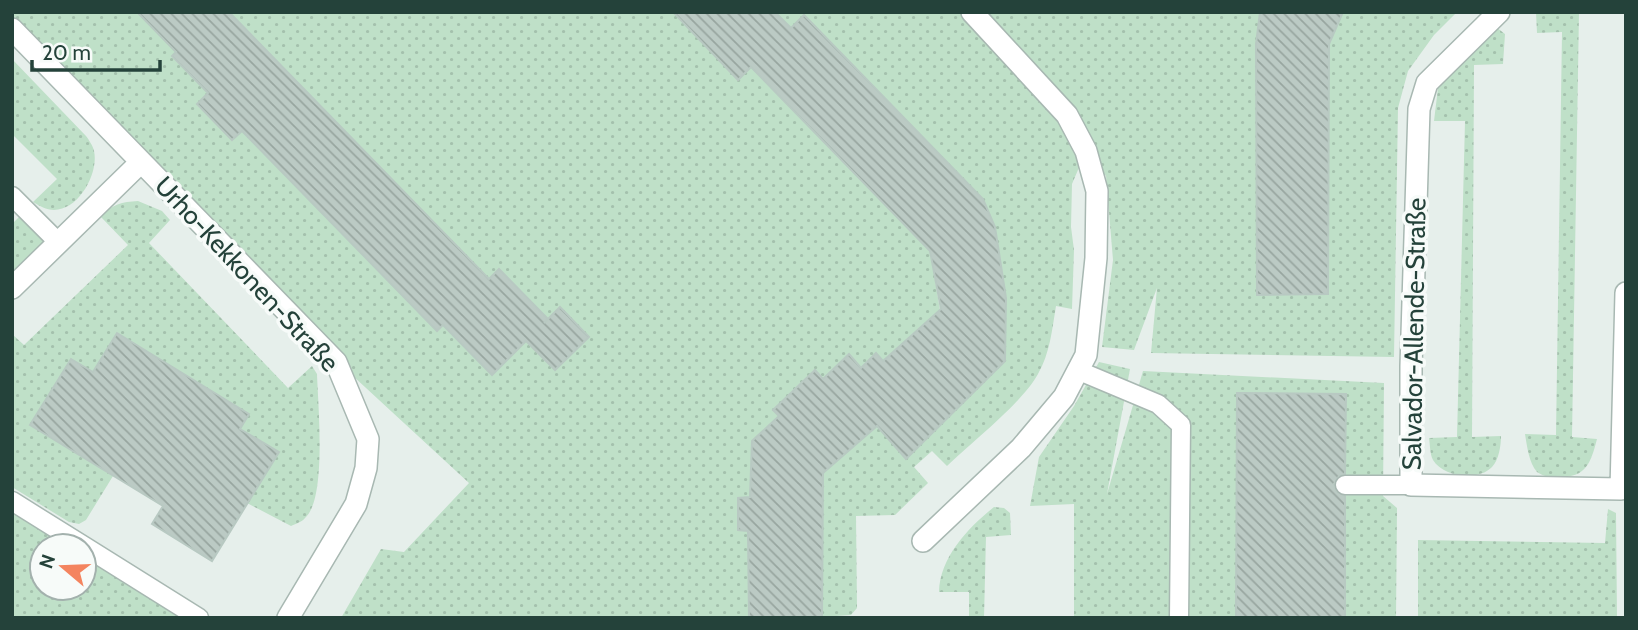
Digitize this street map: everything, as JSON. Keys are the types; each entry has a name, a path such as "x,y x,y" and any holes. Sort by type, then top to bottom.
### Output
{"street":[{"path":"923,541 1021,448 1064,397 1086,355 1096,258 1097,191 1086,151 1067,115 972,12"},
{"name":"Salvador-Allende-Straße","path":"1499,12 1427,82 1419,109 1411,366 1411,485 1621,489 1624,455 1626,293"},
{"name":"Urho-Kekkonen-Straße","path":"12,29 336,362 368,439 366,468 356,504 288,618"},
{"name":"Urho-Kekkonen-Straße","path":"12,288 141,162"}],"lane":[{"path":"12,196 59,243"},
{"path":"1077,370 1158,404 1181,425 1179,618"},
{"path":"1345,485 1411,485"},
{"path":"12,501 62,532"},
{"path":"98,555 199,618"}],"green space":[{"path":"12,12 137,12 176,52 172,57 208,93 197,105 232,140 242,131 438,331 499,269 489,279 229,12 673,12 738,79 751,67 930,250 940,310 911,335 891,370 861,368 848,354 823,379 814,370 790,393 798,400 752,441 750,497 738,498 738,530 750,531 749,618 341,618 381,549 404,552 469,483 327,352 12,29"},
{"path":"775,12 1260,12 1256,44 1257,295 1328,294 1329,44 1341,15 1344,12 1457,12 1434,35 1408,71 1398,108 1394,357 1151,353 1157,288 1134,350 1102,347 1113,260 1106,176 1086,151 1072,184 1072,309 1056,306 1048,350 1038,374 1009,410 947,466 932,451 914,467 928,483 895,515 856,516 857,608 851,615 822,617 823,473 882,422 933,433 1005,361 1003,279 991,219 983,199 804,16 791,28"},
{"path":"1536,12 1579,12 1572,437 1597,439 1592,457 1584,469 1564,477 1549,477 1537,472 1530,459 1525,434 1556,435 1562,32 1537,33"},
{"path":"1496,27 1505,34 1503,64 1474,65 1472,437 1501,436 1501,440 1498,456 1492,467 1479,474 1462,476 1438,466 1432,458 1429,438 1457,437 1465,121 1434,121 1438,88 1488,32"},
{"path":"12,59 91,143 95,160 90,179 79,197 63,208 43,208 33,202 57,179 12,134"},
{"path":"138,201 162,211 170,220 149,243 288,388 312,366 317,374 319,472 312,508 298,523 291,526 247,503 240,429 248,414 117,333 93,372 71,359 31,425 113,476 86,520 79,524 69,522 12,487 12,334 24,345 128,245 101,217 118,204"},
{"path":"26,210 59,243 12,288 12,224"},
{"path":"1099,362 1130,369 1107,494 1143,371 1384,383 1383,496 1397,508 1396,618 1074,618 1074,504 1030,506 1039,457 1074,406"},
{"path":"12,501 62,532 28,532 28,602 98,602 98,555 199,618 12,618"},
{"path":"994,507 1004,508 1010,513 1011,535 986,537 984,618 969,618 969,592 939,592 941,579 944,567 957,544"},
{"path":"1608,509 1616,513 1617,618 1418,618 1418,540 1605,543"}],"building":[{"path":"137,12 229,12 489,279 499,269 548,319 560,307 589,337 555,370 526,341 492,375 443,325 437,331 242,131 232,140 197,104 208,93 172,56 176,52"},
{"path":"673,12 775,12 791,28 804,15 983,199 995,227 1006,298 1005,361 906,459 877,426 823,473 822,618 749,618 748,531 738,530 738,498 750,497 752,441 779,416 773,410 815,370 823,379 849,354 861,368 876,353 883,361 941,309 930,251 751,67 738,80"},
{"path":"1260,12 1343,12 1329,44 1328,294 1257,295 1256,44"},
{"path":"117,333 249,414 240,429 279,452 212,561 152,524 163,506 30,425 71,359 93,372"},
{"path":"1237,393 1346,394 1345,474 1339,476 1334,484 1336,491 1345,496 1345,618 1236,618"}]}
